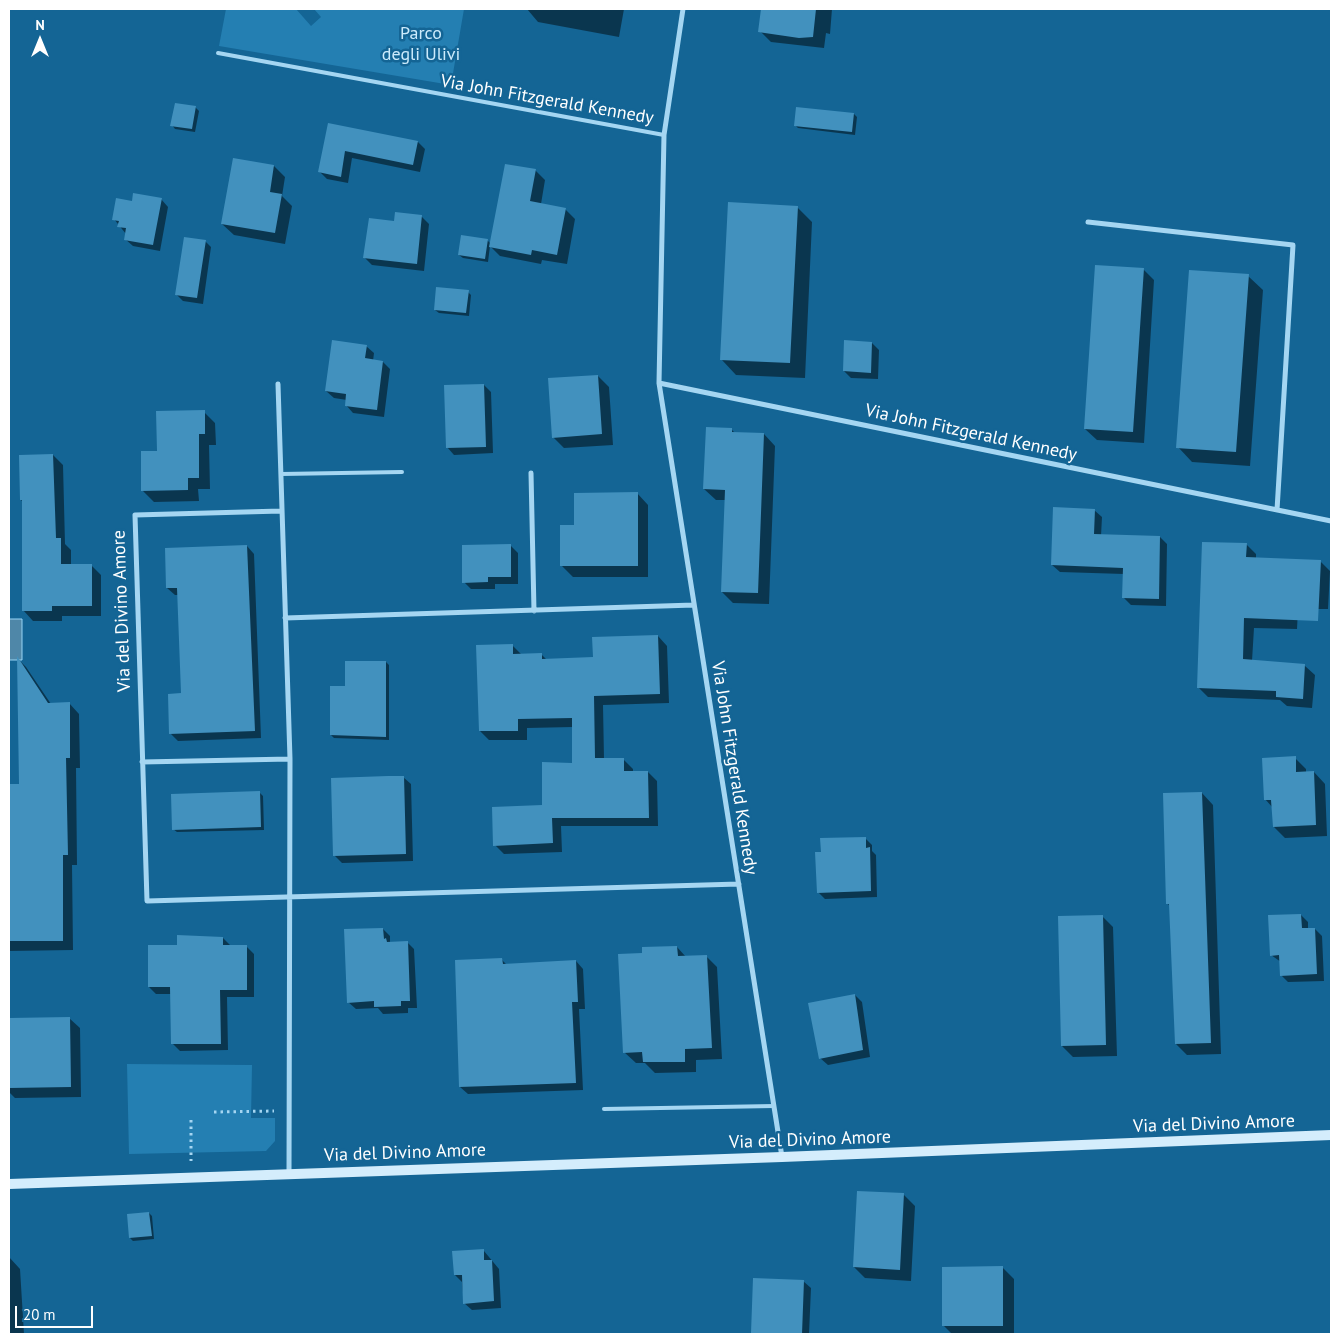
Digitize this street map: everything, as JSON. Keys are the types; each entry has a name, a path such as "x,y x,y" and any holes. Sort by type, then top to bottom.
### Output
{"main road":[{"name":"Via del Divino Amore","path":"9,1184 782,1157 1331,1135"}],"street":[{"name":"Via John Fitzgerald Kennedy","path":"683,9 664,135 659,383 782,1157"},
{"path":"1088,222 1293,245 1277,510"},
{"name":"Via John Fitzgerald Kennedy","path":"659,383 1331,521"},
{"path":"278,384 290,759 289,1173"},
{"path":"531,473 534,610"},
{"name":"Via del Divino Amore","path":"281,511 135,515 146,901 739,884"},
{"path":"285,618 694,605"},
{"path":"142,762 290,759"}],"lane":[{"name":"Via John Fitzgerald Kennedy","path":"218,53 664,135"},
{"path":"281,474 402,472"},
{"path":"604,1109 774,1106"}],"path":[{"path":"214,1112 290,1111"},
{"path":"191,1120 191,1177"}],"green space":[{"name":"Parco degli Ulivi","path":"226,9 296,9 311,26 321,17 314,9 464,9 451,85 219,46"},
{"path":"127,1064 252,1065 251,1118 275,1118 275,1141 266,1151 129,1154"}],"shaded area":[{"path":"9,619 22,619 22,660 9,660"}],"building":[{"path":"761,9 816,9 813,37 799,38 758,32"},
{"path":"175,103 196,106 192,129 170,126"},
{"path":"796,107 854,113 852,132 794,126"},
{"path":"328,123 418,141 413,165 345,151 341,177 318,172"},
{"path":"233,158 274,165 270,192 282,194 275,233 221,224"},
{"path":"505,164 536,169 530,201 566,208 557,255 532,250 531,255 489,247"},
{"path":"133,193 162,198 153,245 124,240 126,228 117,227 119,221 112,220 116,198 132,201"},
{"path":"728,202 798,206 790,363 720,360"},
{"path":"395,212 422,215 417,264 363,258 369,218 394,221"},
{"path":"461,235 488,239 485,259 458,255"},
{"path":"184,237 206,240 197,298 175,295"},
{"path":"1095,265 1144,268 1133,432 1084,429"},
{"path":"1189,270 1249,274 1236,452 1176,448"},
{"path":"436,287 469,290 466,313 434,310"},
{"path":"332,340 367,345 365,358 383,361 377,410 345,406 346,394 325,391"},
{"path":"844,340 872,342 871,373 843,371"},
{"path":"598,375 602,434 552,438 548,378"},
{"path":"484,384 486,447 446,448 444,385"},
{"path":"205,410 205,434 199,434 199,478 188,478 188,490 141,491 141,451 157,451 156,411"},
{"path":"706,427 732,428 732,432 764,433 758,593 721,592 725,490 703,489"},
{"path":"53,454 56,538 61,538 61,564 92,564 92,606 52,606 52,611 22,611 22,500 20,500 19,455"},
{"path":"638,492 638,566 560,566 560,525 574,525 574,493"},
{"path":"1053,507 1095,509 1094,534 1160,536 1159,599 1122,598 1123,568 1051,565"},
{"path":"1202,542 1247,543 1246,557 1321,560 1318,621 1244,618 1243,659 1305,664 1303,699 1276,697 1276,691 1197,688"},
{"path":"511,544 511,577 488,577 488,582 462,583 462,545"},
{"path":"247,545 255,731 169,734 168,694 181,693 177,588 166,588 165,548"},
{"path":"658,635 660,694 594,696 595,758 624,758 624,771 648,771 649,818 552,818 553,843 493,846 492,807 542,805 542,762 572,763 572,718 518,719 518,731 479,731 476,645 513,644 513,654 542,653 542,659 593,657 592,637"},
{"path":"17,656 48,703 70,702 70,758 66,758 68,855 63,855 63,941 9,941 9,784 19,784"},
{"path":"345,661 386,661 386,737 330,735 330,686 345,686"},
{"path":"1296,756 1296,772 1314,771 1316,825 1273,827 1271,800 1264,800 1262,758"},
{"path":"404,776 406,854 333,856 331,778"},
{"path":"260,791 261,827 172,830 171,794"},
{"path":"1202,792 1211,1043 1175,1044 1169,904 1166,904 1163,793"},
{"path":"866,837 866,848 870,847 871,891 817,893 815,852 821,852 820,838"},
{"path":"1301,914 1302,928 1315,928 1317,974 1280,976 1279,955 1270,956 1268,915"},
{"path":"1103,915 1106,1045 1061,1046 1058,916"},
{"path":"383,928 384,939 386,938 387,942 408,941 410,1001 401,1001 401,1006 374,1007 374,1001 347,1003 344,929"},
{"path":"177,935 223,937 223,945 247,945 247,990 220,990 221,1044 171,1044 170,987 148,987 148,945 177,945"},
{"path":"677,946 678,956 707,955 712,1048 685,1049 685,1062 643,1062 642,1052 623,1053 618,954 642,953 642,947"},
{"path":"502,958 503,964 576,960 578,1002 572,1002 576,1083 459,1087 455,960"},
{"path":"855,994 863,1050 819,1059 808,1003"},
{"path":"70,1017 71,1087 9,1088 9,1018"},
{"path":"857,1191 904,1193 900,1270 853,1267"},
{"path":"149,1212 152,1236 129,1238 127,1214"},
{"path":"484,1249 484,1260 492,1260 494,1301 463,1304 462,1275 454,1275 452,1251"},
{"path":"1003,1266 1003,1326 942,1326 942,1267"},
{"path":"753,1278 804,1280 802,1334 751,1333"}]}
